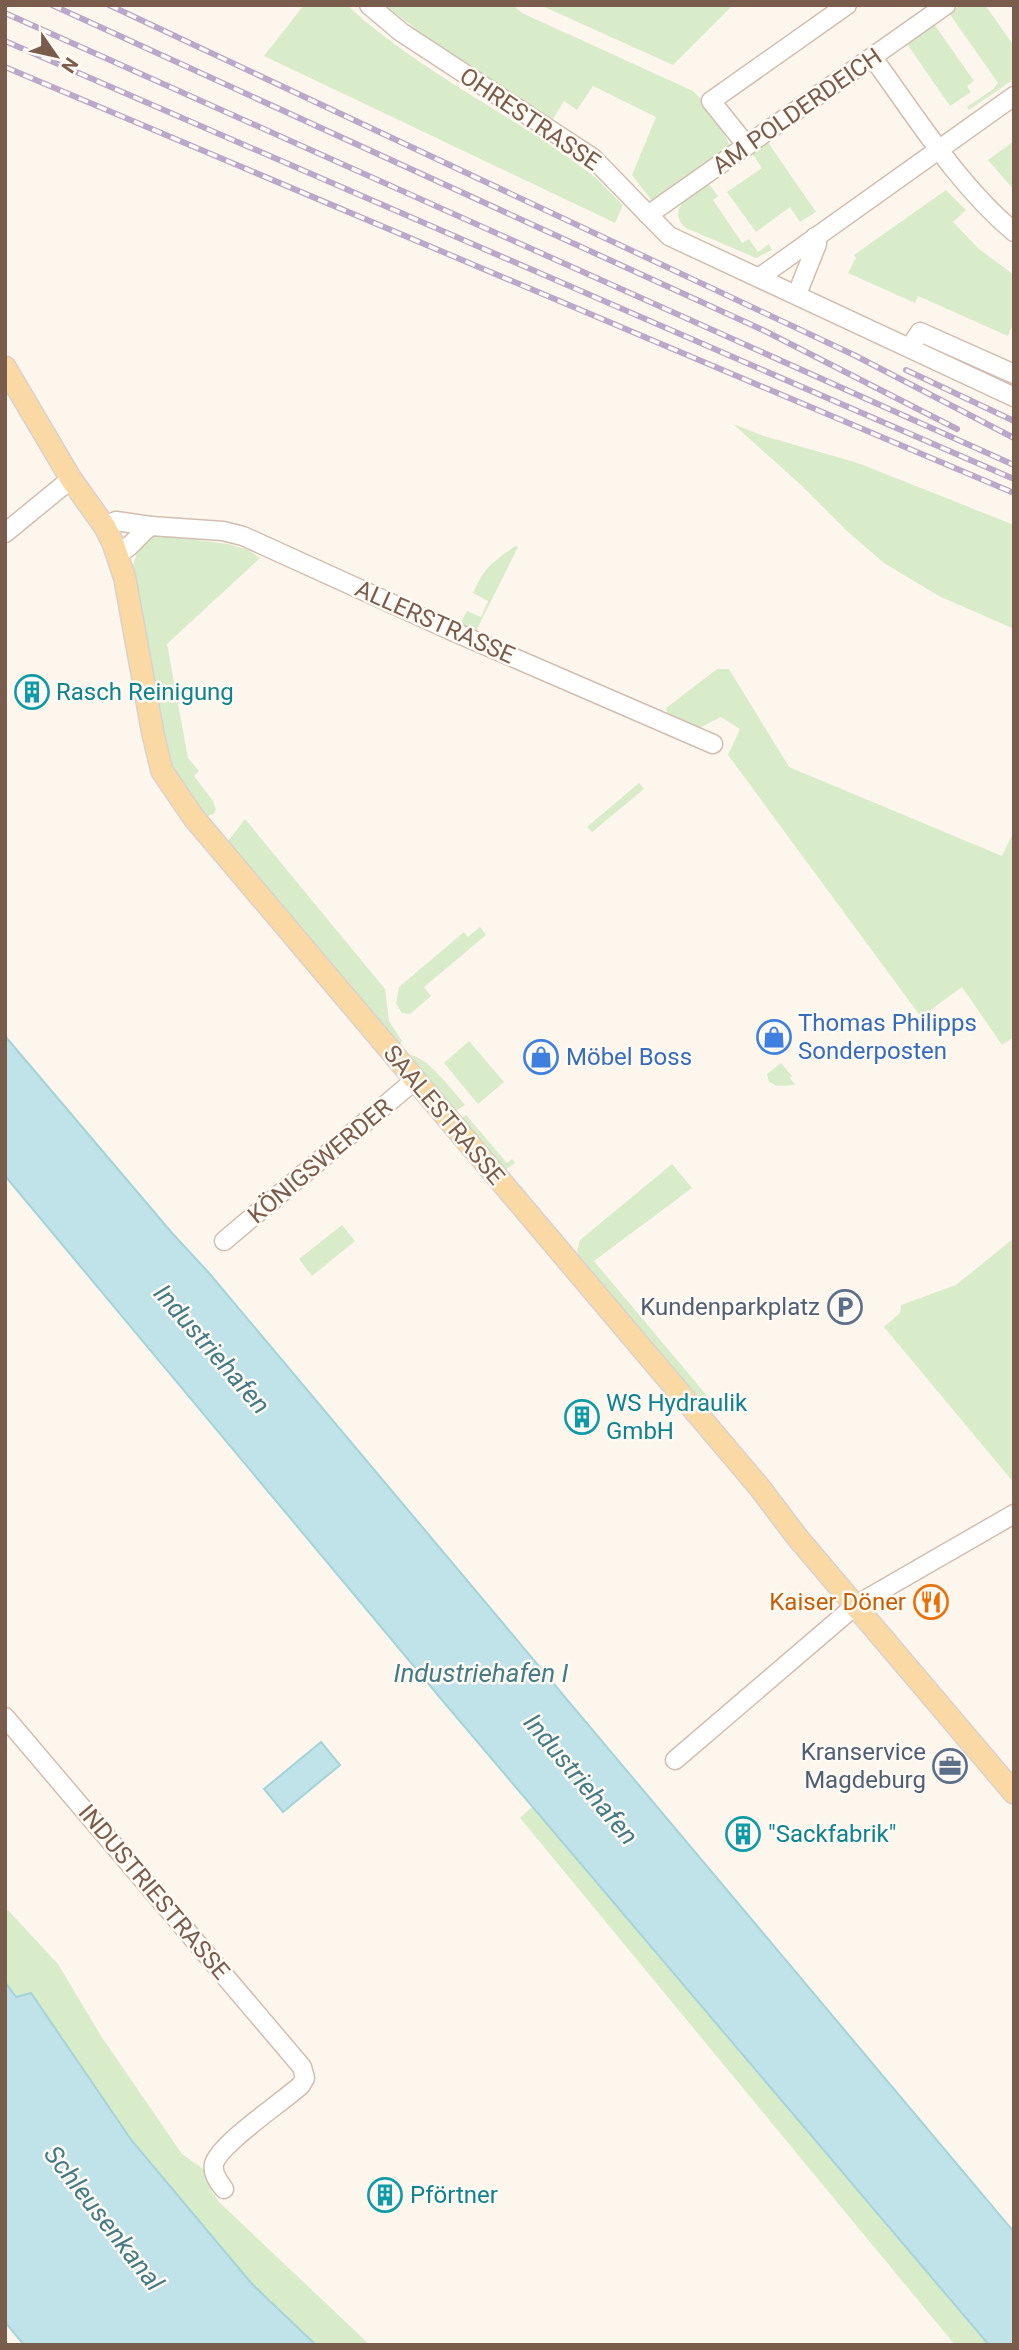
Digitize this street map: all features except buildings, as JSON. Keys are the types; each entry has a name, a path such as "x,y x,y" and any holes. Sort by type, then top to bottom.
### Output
{"main road":[{"name":"SAALESTRASSE","path":"5,367 71,479 105,527 117,554 125,579 162,771 194,818 1014,1793"}],"street":[{"name":"OHRESTRASSE","path":"369,5 401,32 593,158 669,236 1014,397"},
{"path":"747,146 711,101 847,5"},
{"name":"AM POLDERDEICH","path":"648,215 946,5"},
{"path":"873,58 939,150 975,194 1014,232"},
{"path":"760,277 1014,96"},
{"path":"797,294 817,244 815,237"},
{"path":"910,347 919,332 1014,374"},
{"path":"5,533 71,479"},
{"name":"ALLERSTRASSE","path":"105,527 116,521 223,531 243,536 452,631 713,744"},
{"path":"117,554 125,551 137,536 151,526"},
{"name":"KÖNIGSWERDER","path":"224,1241 415,1080"},
{"path":"675,1760 856,1605 1014,1514"},
{"name":"INDUSTRIESTRASSE","path":"5,1717 303,2067 305,2078 301,2085 237,2137 216,2158 214,2173 224,2189"}],"green space":[{"path":"304,5 347,5 403,50 594,176 623,205 615,223 264,56"},
{"path":"385,5 513,5 522,13 693,91 709,107 731,147 652,201 632,175 656,117 593,86 577,110 564,101 553,119 421,33"},
{"path":"540,5 733,5 673,65"},
{"path":"961,5 985,5 1014,46 1014,79 969,110 967,107 998,83 949,13"},
{"path":"934,24 974,81 967,86 971,92 950,106 907,44"},
{"path":"767,141 816,212 800,222 790,207 756,232 727,192 762,168 752,153"},
{"path":"1014,141 1014,190 988,160"},
{"path":"708,183 718,196 713,200 742,243 749,239 758,252 769,244 772,250 756,258 686,228 680,221 680,208 689,197"},
{"path":"946,190 966,210 953,222 979,249 1014,275 1014,328 1011,328 1008,336 918,296 915,303 848,273 856,258 854,255"},
{"path":"733,424 764,436 858,463 1014,525 1014,629 939,596 884,563"},
{"path":"149,534 228,544 248,550 260,558 167,644 188,758 199,771 194,776 213,801 216,810 202,818 168,765 131,572 139,546"},
{"path":"515,546 518,547 474,635 463,628 461,622 467,611 481,617 488,601 473,593 490,566"},
{"path":"717,669 729,669 789,767 1002,856 1014,831 1014,1037 1002,1045 962,987 921,1017 728,755 740,729 721,717 699,728 669,718 666,708"},
{"path":"639,783 644,789 592,832 587,827"},
{"path":"245,819 385,989 389,1021 402,1041 399,1046 225,845"},
{"path":"480,927 486,935 424,987 431,996 410,1014 402,1013 396,1003 399,987 464,932 468,937"},
{"path":"469,1041 504,1082 478,1104 444,1063"},
{"path":"411,1055 432,1068 465,1105 454,1112 409,1057"},
{"path":"781,1063 792,1076 790,1078 795,1085 777,1086 769,1082 767,1074"},
{"path":"466,1115 507,1163 512,1159 515,1163 504,1171 461,1119"},
{"path":"672,1164 692,1188 594,1261 719,1410 712,1414 708,1413 583,1264 577,1251 580,1240"},
{"path":"342,1225 355,1241 312,1276 299,1259"},
{"path":"1014,1238 1014,1483 884,1327 900,1313 901,1305 956,1285"},
{"path":"533,1806 989,2345 955,2345 520,1818"},
{"path":"5,1907 58,1964 101,2036 182,2154 206,2171 212,2192 219,2202 370,2345 316,2345 252,2284 132,2141 31,1994 16,1997 5,1982"}],"water":[{"name":"Industriehafen I","path":"5,1036 209,1273 1014,2232 1014,2345 989,2345 447,1706 5,1176"},
{"path":"321,1742 340,1765 283,1812 264,1789"},
{"name":"Schleusenkanal","path":"5,1982 16,1997 31,1993 132,2141 252,2284 316,2345 24,2345 5,2322"}],"railway":[{"path":"52,5 765,331 957,429"},
{"path":"109,5 854,355 1014,438"},
{"path":"5,13 1014,465"},
{"path":"5,41 1014,479"},
{"path":"5,67 1014,493"},
{"path":"906,370 1014,421"}],"place":[{"name":"Rasch Reinigung","path":"32,692"},
{"name":"Thomas Philipps Sonderposten","path":"774,1037"},
{"name":"Möbel Boss","path":"541,1057"},
{"name":"Kundenparkplatz","path":"845,1307"},
{"name":"WS Hydraulik GmbH","path":"582,1417"},
{"name":"Kaiser Döner","path":"931,1602"},
{"name":"Kranservice Magdeburg","path":"950,1766"},
{"name":"\"Sackfabrik\"","path":"743,1834"},
{"name":"Pförtner","path":"385,2195"}],"water label":[{"name":"Industriehafen","path":"212,1349"},
{"name":"Industriehafen","path":"581,1779"}]}
